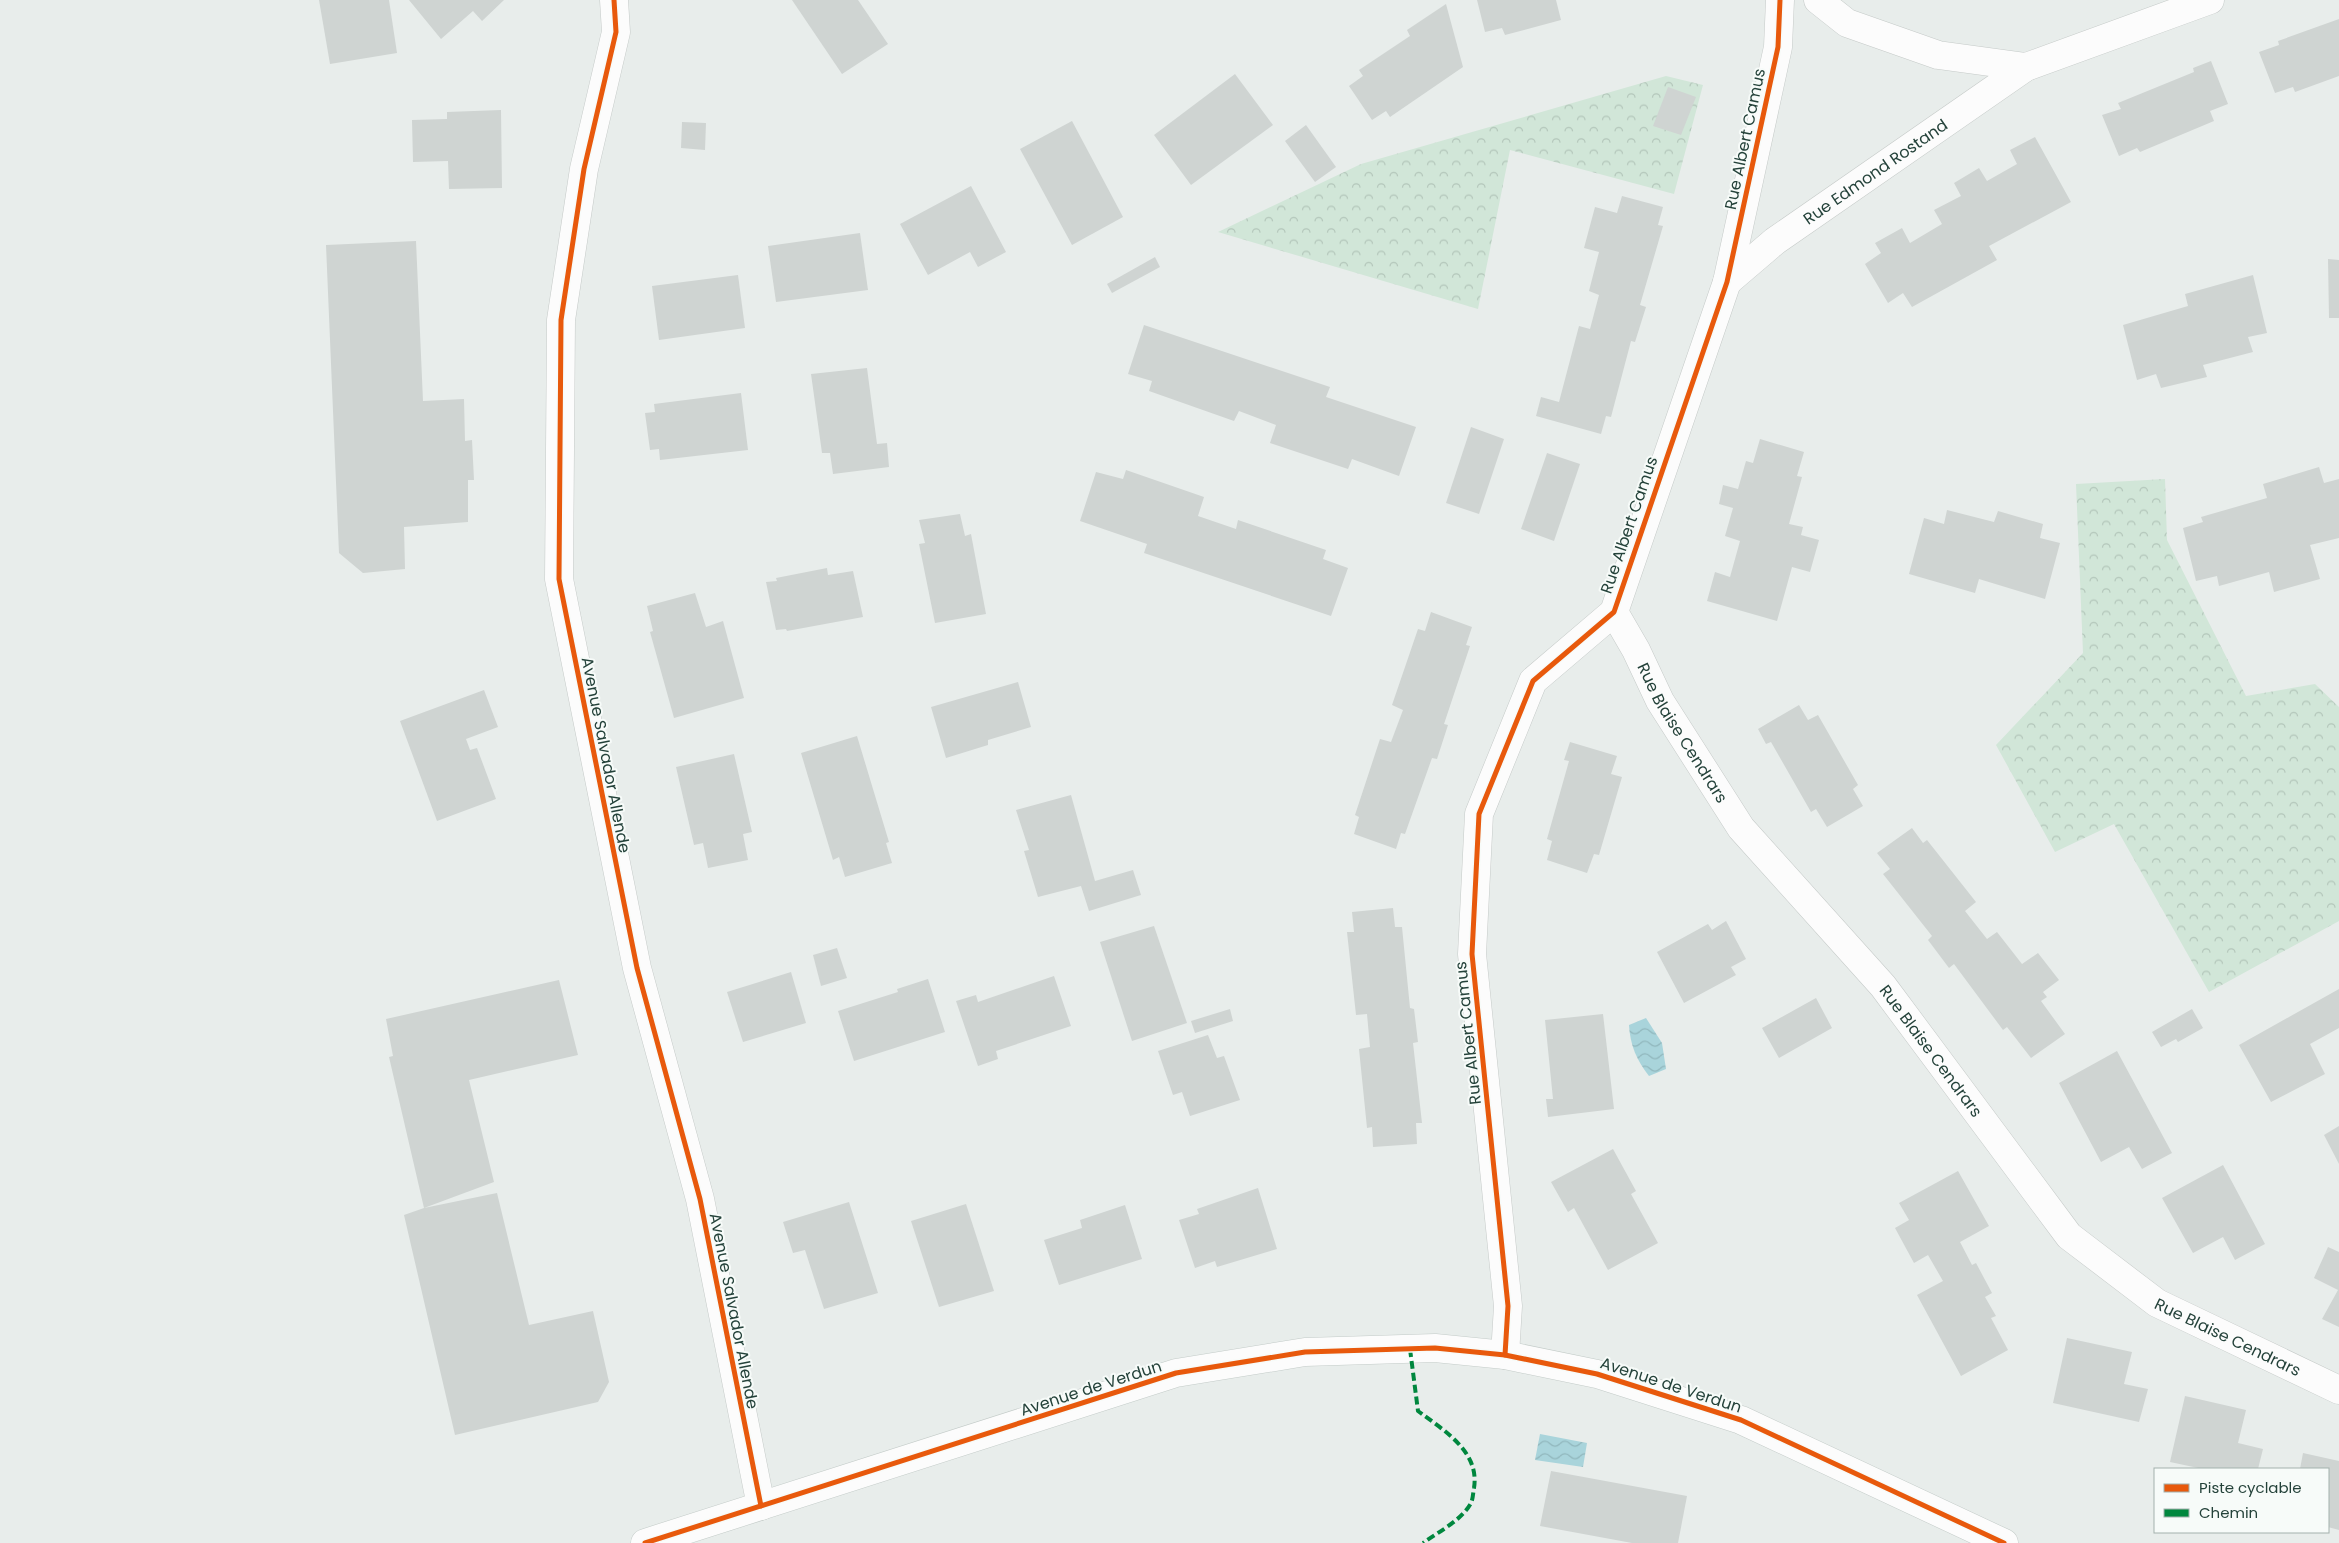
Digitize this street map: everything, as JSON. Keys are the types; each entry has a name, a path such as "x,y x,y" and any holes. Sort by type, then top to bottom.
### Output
{"street":[{"name":"Avenue Salvador Allende","path":"614,0 616,32 584,169 561,320 559,579 637,968 700,1199 739,1405 761,1506"},
{"name":"Rue Albert Camus","path":"1505,1355 1508,1306 1472,954 1479,814 1533,681 1614,612 1727,282 1778,47 1780,0"},
{"name":"Rue Edmond Rostand","path":"1818,0 1847,23 1938,55 2026,67"},
{"name":"Rue Edmond Rostand","path":"1727,282 1776,241 2026,67 2210,0"},
{"name":"Rue Blaise Cendrars","path":"1614,612 1636,650 1660,701 1741,828 1883,986 2069,1236 2157,1303 2339,1390"},
{"name":"Avenue de Verdun","path":"645,1543 1176,1374 1305,1352 1435,1348 1505,1355 1597,1374 1740,1420 2004,1543"}],"green space":[{"path":"1666,76 1703,85 1674,194 1510,150 1478,309 1218,232 1361,164"},
{"path":"2165,479 2167,540 2246,696 2315,684 2339,707 2339,921 2209,992 2114,824 2055,852 1996,745 2083,653 2076,484"}],"water":[{"path":"1646,1018 1662,1043 1666,1069 1649,1076 1635,1052 1629,1025"},
{"path":"1540,1434 1587,1443 1583,1467 1535,1460"}],"building":[{"path":"319,0 389,0 397,53 330,64"},
{"path":"409,0 504,0 482,21 473,11 441,39"},
{"path":"792,0 858,0 888,44 842,74"},
{"path":"1477,0 1556,0 1561,20 1505,35 1502,28 1485,32"},
{"path":"1446,4 1463,67 1390,117 1386,111 1372,120 1349,86 1363,76 1359,70 1410,36 1407,30"},
{"path":"2339,19 2339,76 2295,92 2293,87 2275,93 2259,52 2279,45 2278,41"},
{"path":"2211,61 2228,104 2210,111 2214,121 2140,152 2137,148 2119,156 2102,115 2121,109 2118,103 2194,72 2193,68"},
{"path":"1235,74 1273,125 1191,185 1154,135"},
{"path":"1668,87 1696,97 1681,135 1653,126"},
{"path":"501,110 502,188 449,189 448,161 413,162 412,120 447,119 447,112"},
{"path":"1072,121 1123,217 1072,245 1020,149"},
{"path":"682,122 706,123 705,150 681,148"},
{"path":"1306,125 1336,167 1315,182 1285,141"},
{"path":"2035,137 2071,202 1989,246 1997,260 1912,307 1903,293 1888,303 1865,264 1881,253 1875,243 1902,228 1910,243 1942,224 1934,210 1961,196 1954,183 1979,168 1987,181 2017,164 2010,150"},
{"path":"971,186 1006,252 978,267 970,252 928,275 900,224"},
{"path":"1622,196 1663,207 1658,225 1663,226 1640,305 1646,307 1635,342 1631,341 1611,417 1606,416 1601,434 1536,416 1541,397 1559,402 1579,326 1590,329 1599,295 1589,291 1599,252 1584,248 1595,207 1617,213"},
{"path":"860,233 868,290 776,302 768,246"},
{"path":"416,241 423,401 464,399 465,441 472,440 474,480 468,480 468,522 404,527 405,569 363,573 339,553 326,245"},
{"path":"1155,257 1160,267 1112,293 1107,284"},
{"path":"2328,259 2339,260 2339,318 2329,318"},
{"path":"738,275 745,328 659,340 652,286"},
{"path":"2253,275 2267,333 2248,337 2253,352 2203,365 2207,377 2161,388 2156,374 2137,380 2123,325 2188,306 2185,294"},
{"path":"1144,325 1330,387 1326,397 1416,427 1399,476 1352,459 1348,469 1270,443 1276,425 1239,411 1234,421 1149,391 1152,381 1128,374"},
{"path":"867,368 877,444 887,443 889,467 833,474 830,453 822,453 811,374"},
{"path":"741,393 748,450 660,460 659,449 650,450 645,413 655,412 654,404"},
{"path":"1471,427 1504,439 1479,514 1446,503"},
{"path":"1760,439 1804,452 1797,476 1802,477 1789,524 1803,527 1801,535 1819,540 1810,572 1792,567 1777,621 1707,601 1715,572 1730,577 1740,541 1725,536 1733,508 1719,504 1723,485 1738,489 1746,461 1753,463"},
{"path":"1547,453 1580,464 1554,541 1521,529"},
{"path":"2319,467 2324,483 2339,479 2339,538 2310,545 2320,579 2274,592 2269,572 2219,586 2217,576 2196,581 2183,528 2203,522 2201,517 2267,498 2263,484"},
{"path":"1126,470 1204,497 1198,516 1236,529 1238,520 1326,550 1323,559 1348,568 1331,616 1144,553 1147,544 1080,521 1096,472 1123,479"},
{"path":"1947,510 1994,522 1998,511 2043,524 2040,538 2060,543 2045,599 1979,579 1975,593 1909,574 1924,518 1944,524"},
{"path":"960,514 965,536 971,534 986,614 935,623 919,544 925,543 919,520"},
{"path":"827,568 828,575 853,571 863,617 787,631 786,629 776,630 766,582 777,581 776,578"},
{"path":"695,593 706,627 723,621 744,698 674,718 650,632 653,631 647,606"},
{"path":"1431,612 1472,627 1466,645 1470,646 1444,724 1448,725 1437,759 1432,758 1405,834 1401,833 1396,849 1354,834 1359,817 1355,815 1380,739 1391,742 1403,710 1392,705 1418,629 1425,631"},
{"path":"1018,682 1031,727 988,740 988,745 946,758 931,707"},
{"path":"484,690 498,727 466,739 470,750 477,748 496,799 437,821 400,721"},
{"path":"1799,705 1808,720 1818,715 1858,785 1853,789 1863,806 1827,827 1816,809 1811,812 1771,742 1766,744 1758,729"},
{"path":"857,736 889,842 886,843 892,863 845,877 839,857 833,860 801,753"},
{"path":"1570,742 1617,756 1611,774 1622,777 1599,855 1594,854 1587,873 1547,860 1552,841 1547,839 1569,761 1564,760"},
{"path":"734,754 752,832 743,834 748,860 708,868 703,843 694,845 676,767"},
{"path":"1071,795 1095,881 1133,870 1141,895 1089,911 1081,886 1038,897 1024,851 1029,850 1016,810"},
{"path":"1912,828 1923,843 1927,840 1976,902 1965,911 1987,939 1997,932 2022,964 2038,953 2059,980 2043,992 2047,997 2041,1001 2065,1034 2031,1058 2007,1027 2003,1030 1954,964 1949,968 1928,940 1932,936 1883,874 1890,869 1877,853"},
{"path":"1393,908 1395,927 1402,927 1410,1008 1414,1009 1418,1042 1413,1043 1422,1123 1416,1123 1417,1144 1373,1147 1372,1127 1367,1128 1359,1049 1370,1047 1367,1014 1356,1015 1347,932 1354,932 1352,912"},
{"path":"1726,921 1746,959 1731,967 1736,975 1684,1003 1657,952 1708,924 1712,930"},
{"path":"1154,926 1187,1023 1132,1041 1100,942"},
{"path":"837,948 847,978 821,986 813,955"},
{"path":"791,972 806,1023 743,1042 727,992"},
{"path":"1054,976 1071,1026 996,1051 998,1059 978,1066 956,1001 976,995 978,1002"},
{"path":"928,979 945,1032 854,1061 838,1011 898,992 897,989"},
{"path":"559,980 578,1055 469,1080 494,1182 424,1208 389,1057 393,1056 386,1019"},
{"path":"2339,989 2339,1028 2310,1044 2325,1074 2271,1102 2239,1045"},
{"path":"1816,998 1832,1028 1779,1058 1762,1028"},
{"path":"1230,1009 1233,1021 1195,1033 1191,1021"},
{"path":"2192,1009 2203,1028 2178,1042 2176,1039 2161,1047 2152,1032"},
{"path":"1603,1014 1614,1109 1548,1117 1546,1099 1553,1099 1545,1020"},
{"path":"1208,1035 1217,1058 1224,1056 1240,1100 1190,1116 1182,1092 1173,1095 1158,1051"},
{"path":"2117,1051 2172,1153 2142,1169 2129,1147 2101,1162 2059,1083"},
{"path":"2339,1126 2339,1164 2324,1135"},
{"path":"1613,1149 1636,1191 1631,1194 1658,1243 1608,1270 1574,1208 1568,1212 1551,1182"},
{"path":"2223,1165 2265,1244 2235,1260 2223,1237 2193,1253 2162,1198"},
{"path":"1958,1171 1989,1226 1960,1242 1972,1265 1976,1263 1992,1293 1985,1297 1996,1316 1991,1318 2008,1350 1961,1376 1917,1295 1943,1281 1928,1255 1914,1263 1895,1228 1909,1220 1899,1203"},
{"path":"1258,1188 1277,1249 1217,1267 1215,1261 1195,1268 1179,1220 1199,1214 1197,1209"},
{"path":"497,1193 529,1325 593,1311 609,1382 598,1402 455,1435 404,1215 424,1208"},
{"path":"849,1202 878,1293 824,1309 805,1250 793,1253 783,1222"},
{"path":"966,1204 994,1291 939,1307 911,1221"},
{"path":"1125,1205 1142,1259 1059,1285 1044,1240 1082,1228 1080,1220"},
{"path":"2328,1247 2339,1252 2339,1327 2322,1319 2338,1290 2314,1278"},
{"path":"2067,1338 2132,1352 2124,1384 2148,1389 2139,1422 2053,1403"},
{"path":"2185,1396 2246,1410 2238,1443 2263,1449 2258,1468 2198,1468 2170,1462"},
{"path":"2303,1453 2339,1461 2339,1530 2329,1527 2329,1468 2300,1468"},
{"path":"1551,1471 1687,1496 1678,1543 1632,1543 1540,1526"}],"marked path":[{"path":"1410,1349 1418,1411 1448,1434 1466,1452 1474,1475 1472,1500 1467,1509 1449,1526 1423,1543"}],"cycle path":[{"path":"614,0 616,32 584,169 561,320 559,579 637,968 700,1199 761,1506"},
{"path":"1505,1355 1508,1306 1472,954 1479,814 1533,681 1614,612 1727,282 1778,47 1780,0"},
{"path":"645,1543 1176,1373 1305,1352 1435,1348 1505,1355 1597,1374 1741,1420 2004,1543"}]}
